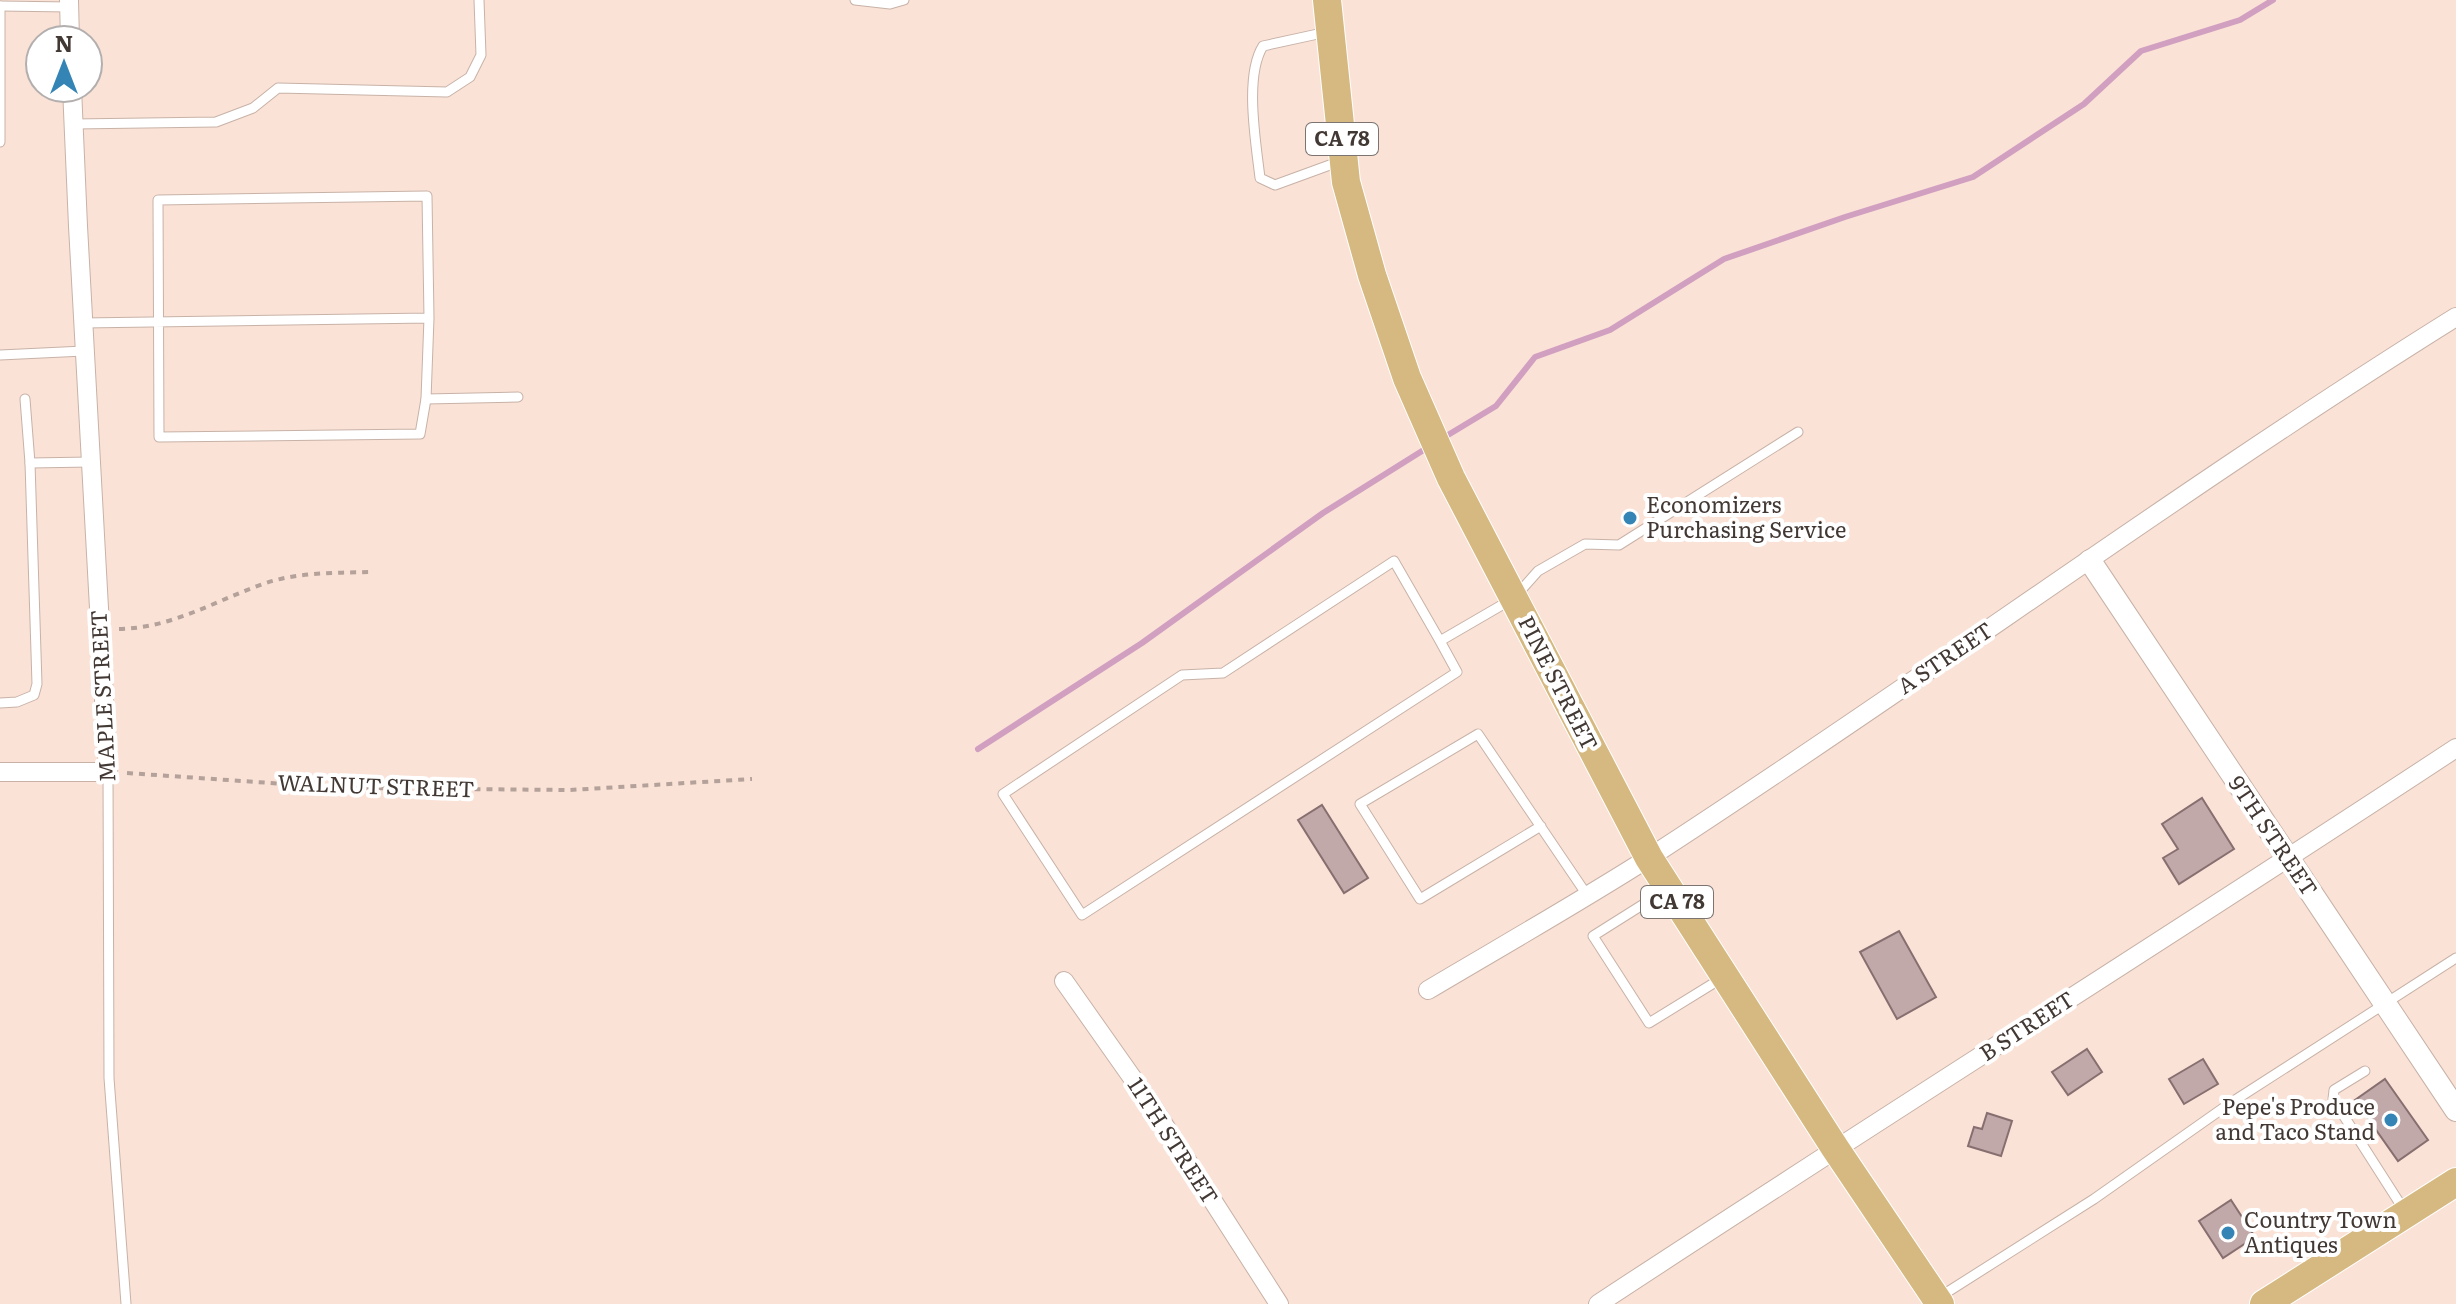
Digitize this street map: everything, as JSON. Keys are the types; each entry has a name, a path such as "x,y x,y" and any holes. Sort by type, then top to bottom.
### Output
{"main road":[{"name":"PINE STREET","path":"1327,0 1346,182 1372,275 1407,378 1451,478 1649,858 1935,1302"},
{"path":"2264,1304 2456,1182"}],"street":[{"path":"69,3 70,24"},
{"name":"MAPLE STREET","path":"73,104 108,772"},
{"name":"A STREET","path":"1428,990 1649,858 2340,389 2456,317"},
{"name":"9TH STREET","path":"2090,561 2456,1110"},
{"name":"B STREET","path":"1598,1304 2456,748"},
{"path":"0,772 108,772"},
{"name":"11TH STREET","path":"1064,981 1150,1103 1279,1304"}],"lane":[{"path":"74,124 216,122 253,108 278,88 447,92 470,77 481,55 479,0"},
{"path":"855,0 890,4 904,0"},
{"path":"0,142 0,6 69,3"},
{"path":"1331,31 1263,46 1255,59 1253,112 1260,178 1275,185 1344,160"},
{"path":"427,196 429,318 426,399 420,434 159,437 158,200 427,196"},
{"path":"83,323 429,318"},
{"path":"0,355 84,351"},
{"path":"426,399 518,397"},
{"path":"0,703 27,700 34,695 37,684 25,399"},
{"path":"1440,641 1514,598 1538,571 1585,544 1619,545 1798,432"},
{"path":"30,463 91,462"},
{"path":"1394,561 1440,641 1457,672 1082,915 1003,794 1182,675 1223,673 1394,561"},
{"path":"1541,826 1420,899 1360,804 1478,734 1541,826 1587,895"},
{"name":"MAPLE STREET","path":"108,772 109,1078 126,1304"},
{"path":"1669,888 1593,936 1649,1023 1725,976"},
{"path":"1935,1302 2094,1199 2229,1104 2456,958"},
{"path":"2365,1071 2334,1090 2333,1099 2406,1213"}],"path":[{"path":"100,629 132,629 162,624 265,583 293,576 370,572"},
{"name":"WALNUT STREET","path":"108,772 343,788 570,790 752,779"}],"building":[{"path":"2202,798 2234,849 2179,884 2163,858 2178,849 2162,824"},
{"path":"1322,805 1368,878 1344,893 1298,820"},
{"path":"1899,931 1936,997 1897,1019 1860,952"},
{"path":"2087,1049 2102,1072 2068,1095 2052,1072"},
{"path":"2203,1059 2218,1084 2184,1104 2169,1079"},
{"name":"Pepe's Produce and Taco Stand","path":"2385,1079 2428,1140 2398,1161 2355,1100"},
{"path":"1987,1113 2012,1121 2001,1156 1968,1146 1974,1127 1982,1129"},
{"path":"2231,1200 2255,1237 2223,1258 2199,1221"}],"waterway":[{"path":"1443,438 1496,406 1535,357 1610,330 1724,259 1973,177 2084,104 2141,51 2240,20 2273,0"},
{"path":"978,749 1142,643 1323,513 1430,446"}],"place":[{"name":"Economizers Purchasing Service","path":"1630,518"},
{"name":"Pepe's Produce and Taco Stand","path":"2391,1120"},
{"name":"Country Town Antiques","path":"2228,1233"}]}
